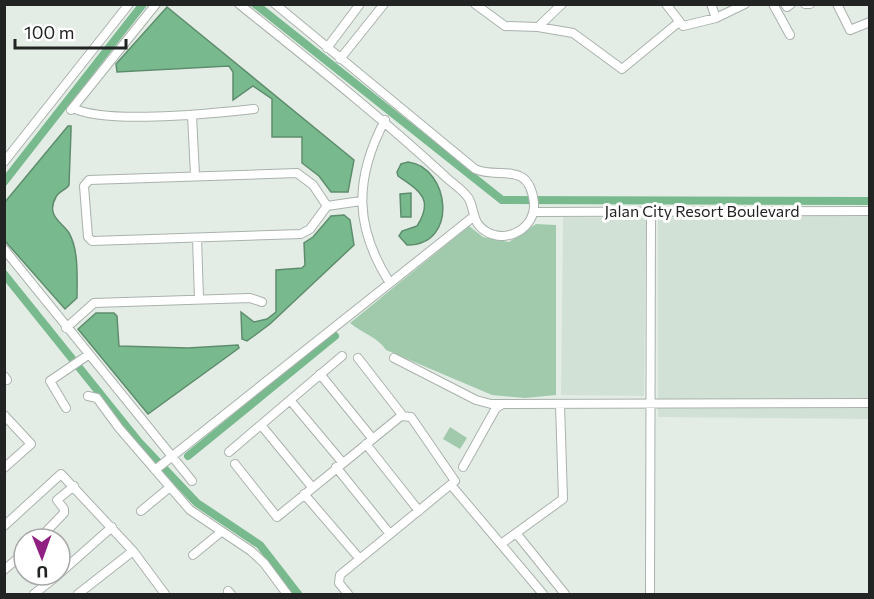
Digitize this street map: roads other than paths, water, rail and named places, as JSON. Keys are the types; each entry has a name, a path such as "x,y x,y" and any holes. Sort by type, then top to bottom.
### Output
{"street":[{"path":"4,162 129,4"},
{"path":"156,4 72,109 96,116 192,115 254,108"},
{"path":"239,4 386,120 471,202 473,217 486,231 506,236 524,228 534,209 532,193 526,183 516,174 502,171 488,173 466,163 275,4"},
{"path":"328,49 360,4"},
{"path":"339,58 384,4"},
{"path":"475,4 505,27 538,27 573,33 622,69 679,22"},
{"path":"538,27 562,4"},
{"path":"666,4 683,26 716,18 742,5"},
{"path":"711,4 716,18"},
{"path":"773,4 790,35"},
{"path":"785,4 787,7 791,4"},
{"path":"805,4 810,4"},
{"path":"837,4 850,30 870,22"},
{"path":"192,115 195,175"},
{"path":"386,120 372,145 364,172 361,201 369,244 390,283"},
{"path":"327,206 313,185 297,173 89,180 84,186 88,237 92,242 305,233 327,206 361,201"},
{"name":"Jalan City Resort Boulevard","path":"534,209 870,211"},
{"path":"650,594 651,210"},
{"path":"158,468 473,217"},
{"path":"197,238 199,299"},
{"path":"4,249 87,356 192,482"},
{"path":"66,328 94,303 255,298 262,302"},
{"path":"66,408 50,381 87,356"},
{"path":"229,452 342,356"},
{"path":"348,594 338,579 359,558 455,481 454,476 411,417 404,416 358,358"},
{"path":"394,358 476,400 501,405 650,402 870,403"},
{"path":"320,374 419,511"},
{"path":"88,396 97,398 158,468 170,487 190,510 264,563 287,594"},
{"path":"290,400 390,534"},
{"path":"501,544 563,499 560,404"},
{"path":"463,467 496,408 501,405"},
{"path":"4,415 31,444 4,468"},
{"path":"235,464 277,517 369,441 404,416"},
{"path":"261,425 312,488"},
{"path":"4,526 62,474 133,551 165,594"},
{"path":"451,485 543,594"},
{"path":"51,527 64,513 64,509 57,500 74,486"},
{"path":"141,511 170,487"},
{"path":"304,494 359,558"},
{"path":"72,562 112,527"},
{"path":"192,555 221,532"},
{"path":"516,533 565,594"},
{"path":"78,594 133,551"}],"waterway":[{"path":"4,182 143,4"},
{"path":"255,4 502,200 870,201"},
{"path":"4,274 139,442 197,503 260,545 298,594"},
{"path":"188,456 335,336"}]}
